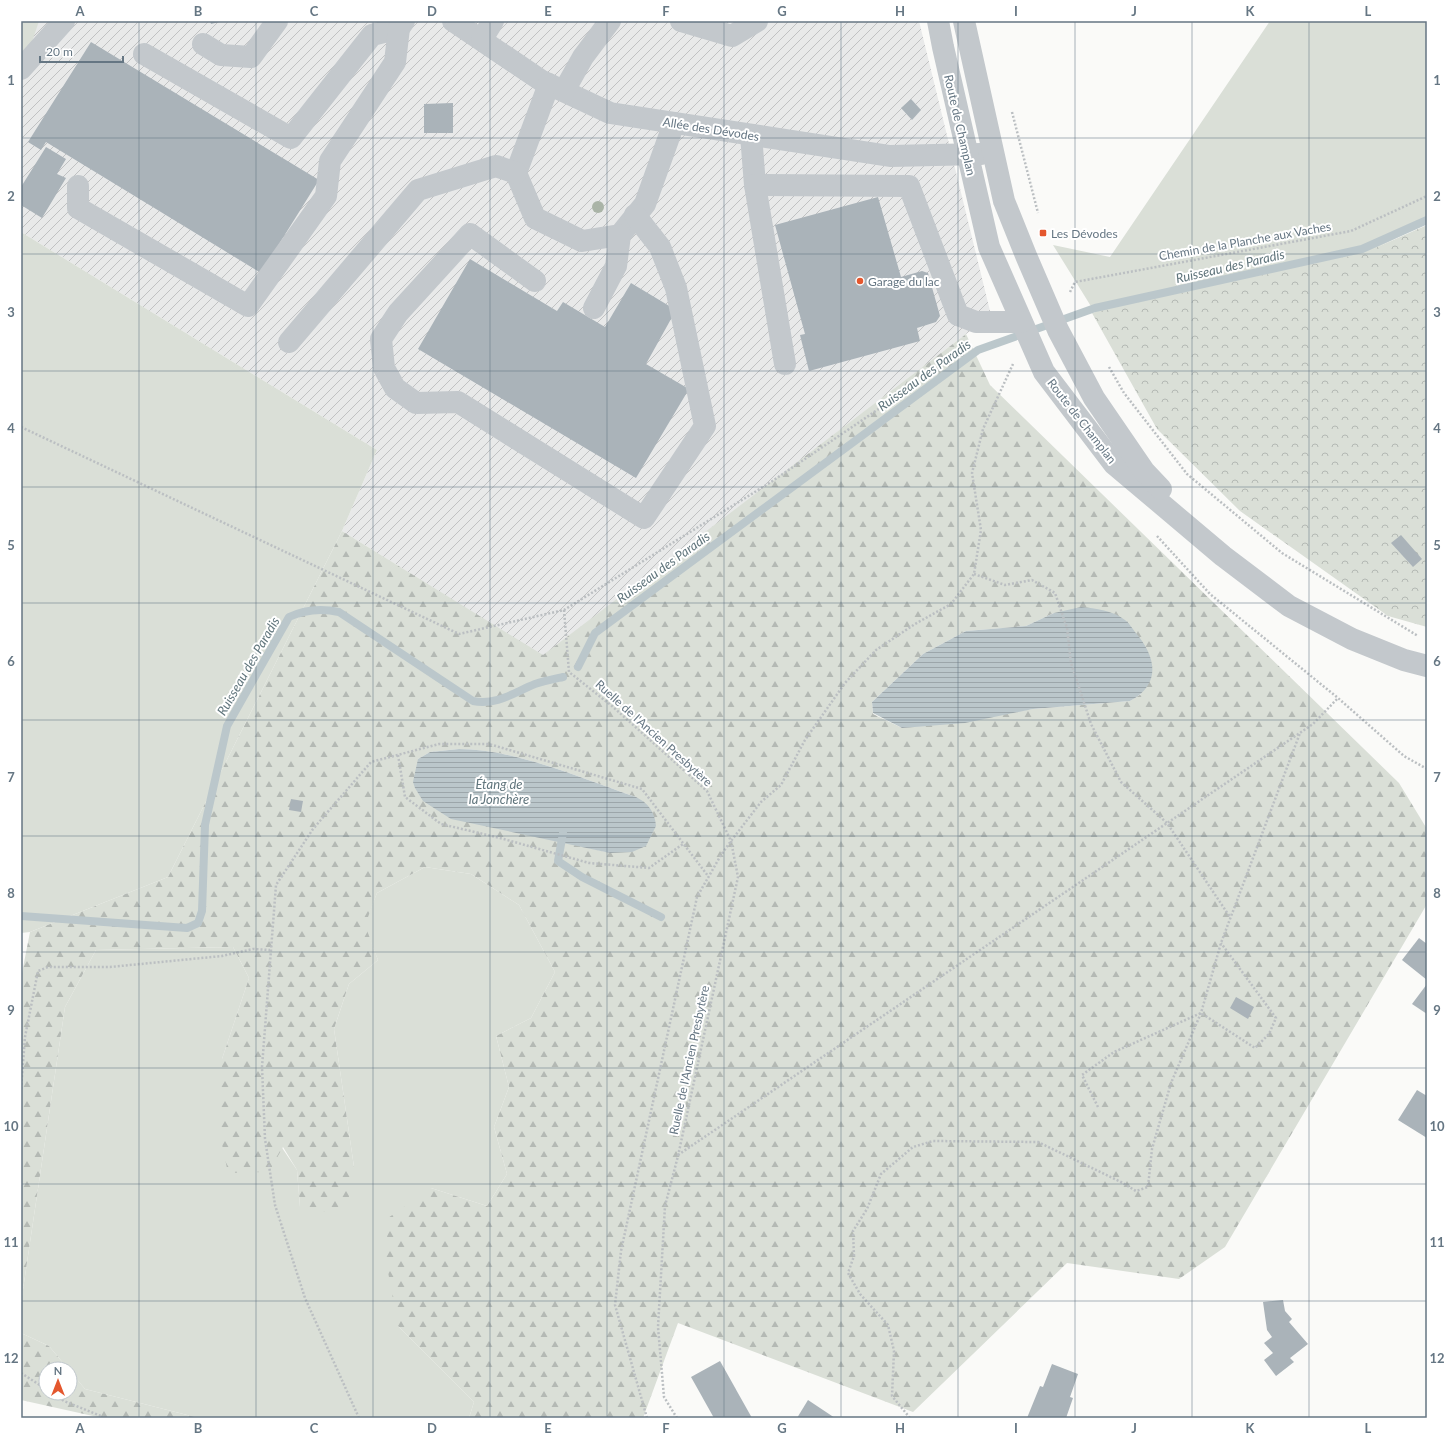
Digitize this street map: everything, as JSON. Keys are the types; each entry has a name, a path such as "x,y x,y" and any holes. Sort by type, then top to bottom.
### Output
{"street":[{"path":"21,69 64,21"},
{"path":"203,44 221,55 251,58 277,21"},
{"name":"Allée des Dévodes","path":"454,21 557,88 610,113 890,156 994,154"},
{"path":"482,39 494,21"},
{"path":"516,173 557,88 610,21"},
{"path":"681,21 732,36 757,21"},
{"name":"Route de Champlan","path":"938,21 967,155 989,247 1044,372 1114,464 1223,556 1289,606 1352,639 1404,660 1427,666"},
{"path":"964,21 1004,201 1058,330 1094,398 1144,471 1223,556"},
{"path":"144,54 291,138 372,35 402,24"},
{"path":"78,186 78,208 248,306 326,196 330,161 395,62 402,24"},
{"path":"594,308 616,266 620,235 645,204 674,123"},
{"path":"751,135 755,185 785,364"},
{"path":"289,342 418,190 496,166 516,173 535,218 582,241 620,235"},
{"path":"755,185 909,186 958,315 976,322 1021,322"},
{"path":"535,281 470,234 398,313 381,339 384,368 395,388 416,403 458,402 644,518 705,426 676,288 660,247 635,215"}],"path":[{"path":"1012,109 1040,220"},
{"name":"Chemin de la Planche aux Vaches","path":"1064,290 1068,296 1074,282 1351,231 1427,196"},
{"path":"21,427 459,634 564,610 771,482 976,345"},
{"path":"1105,360 1124,393 1187,474 1282,553 1424,640"},
{"path":"647,1418 615,1305 621,1251 697,897 708,876 731,841 761,802 781,785 805,740 845,683 876,650 915,624 951,604 974,574 981,530 972,474 983,429 1006,380"},
{"path":"974,574 1005,585 1032,580 1056,593 1068,628 1071,663 1091,724 1121,782 1167,823 1230,917"},
{"name":"Ruelle de l'Ancien Presbytère","path":"564,610 569,672 612,706 707,791 731,841 738,878 665,1213 658,1327 664,1397 677,1418"},
{"path":"678,1156 1313,724 1338,698"},
{"path":"910,1418 892,1396 894,1350 888,1325 860,1294 848,1273 854,1256 853,1231 867,1209 881,1174 913,1147 933,1141 1038,1142 1121,1182 1136,1191 1148,1187 1152,1149 1171,1083 1201,1013 1220,943 1300,733"},
{"path":"359,1418 305,1298 275,1205 265,1139 262,1067 276,885 313,829 371,762 439,744 489,744 642,789 708,876"},
{"path":"398,755 405,797 441,824 500,838 589,863 648,868 684,844"},
{"path":"1201,1013 1254,1048 1269,1034 1276,1018 1220,943"},
{"path":"21,1089 25,1037 38,971 48,967 110,967 222,956 253,949 270,950"},
{"path":"1098,1107 1082,1075 1114,1052 1201,1013"},
{"path":"21,1373 38,1384"},
{"path":"64,1401 106,1418"}],"shaded area":[{"path":"21,21 919,21 991,315 543,656 342,531 377,450 21,232"}],"green space":[{"path":"21,21 39,21 29,51 21,52"},
{"path":"1270,21 1427,21 1427,223 1364,254 1097,316 1053,245 1110,257"},
{"path":"1427,225 1427,627 1388,616 1240,511 1157,429 1092,313 1364,253"},
{"path":"21,232 377,450 342,531 168,877 30,932 21,933"},
{"path":"966,334 990,385 1399,783 1427,829 1427,904 1225,1247 1179,1279 1067,1263 913,1412 678,1323 643,1418 469,1418 474,1402 398,1326 386,1261 388,1218 431,1188 487,1206 507,1174 494,1127 509,1087 496,1036 531,1018 555,972 519,905 471,874 425,867 377,893 365,925 378,960 349,984 334,1029 354,1167 348,1202 328,1212 300,1207 297,1170 283,1147 269,1172 228,1173 219,1130 222,1059 249,978 233,947 96,950 65,1007 21,1303 21,978 30,932 168,877 342,531 543,655","holes":["1054,613 1141,694 1130,701 1033,709 902,728 873,714 872,702 923,654 966,631 1026,626","459,749 481,750 526,759 636,797 610,853 573,844 418,759 430,752"]},
{"path":"425,867 471,874 519,905 555,972 531,1018 496,1036 509,1087 494,1127 507,1174 487,1206 431,1188 398,1326 474,1402 469,1418 199,1418 85,1389 78,1381 78,1361 61,1361 49,1346 21,1333 21,1303 65,1007 96,950 233,947 249,978 222,1059 297,1170 300,1207 354,1167 334,1029 349,984 378,960 364,925 377,893"},
{"path":"21,1333 49,1346 61,1361 38,1361 38,1401 78,1401 78,1381 85,1389 199,1418 102,1418 21,1400"}],"water":[{"path":"1081,607 1104,610 1121,617 1129,624 1148,651 1152,669 1151,678 1147,686 1140,694 1130,701 1033,709 965,723 902,728 873,713 872,702 923,654 966,631 1026,626 1054,613"},
{"name":"Étang de la Jonchère","path":"459,749 481,750 526,759 636,797 650,808 654,816 656,826 646,846 632,852 610,853 451,819 423,801 413,782 418,759 430,752"}],"building":[{"path":"210,21 219,21 219,22 211,24"},
{"path":"91,42 319,180 261,273 46,142 41,150 28,142"},
{"path":"911,99 921,110 912,120 901,108"},
{"path":"453,103 453,133 424,133 424,104"},
{"path":"46,147 66,159 57,174 66,178 42,218 21,205 21,187"},
{"name":"Garage du lac","path":"878,197 901,277 922,271 928,273 940,316 936,322 917,328 920,341 809,371 800,335 805,334 775,225"},
{"path":"470,259 557,311 563,302 605,327 631,283 676,310 646,364 689,389 636,478 418,349"},
{"path":"1401,535 1422,559 1413,567 1391,543"},
{"path":"291,799 303,801 301,812 289,810"},
{"path":"1419,938 1427,944 1427,980 1402,960"},
{"path":"1427,984 1427,1014 1412,1004"},
{"path":"1236,997 1254,1007 1248,1019 1230,1008"},
{"path":"1417,1090 1427,1096 1427,1138 1398,1120"},
{"path":"1283,1300 1285,1311 1292,1319 1289,1322 1308,1344 1290,1358 1294,1362 1276,1376 1264,1360 1273,1353 1264,1343 1272,1337 1267,1330 1263,1302"},
{"path":"720,1361 752,1418 714,1418 691,1377"},
{"path":"1052,1364 1078,1374 1070,1397 1073,1398 1066,1418 1027,1418 1040,1386 1043,1387"},
{"path":"808,1400 835,1418 797,1418"}],"waterway":[{"name":"Ruisseau des Paradis","path":"578,667 595,633 978,350 1095,308 1362,249 1427,220"},
{"name":"Ruisseau des Paradis","path":"21,916 187,928 198,923 202,911 205,825 227,726 289,617 301,612 314,610 339,612 473,701 490,702 535,684 563,677"},
{"path":"563,833 558,861 582,877 661,917"}],"place":[{"name":"Les Dévodes","path":"1043,233"},
{"name":"Garage du lac","path":"860,281"}]}
